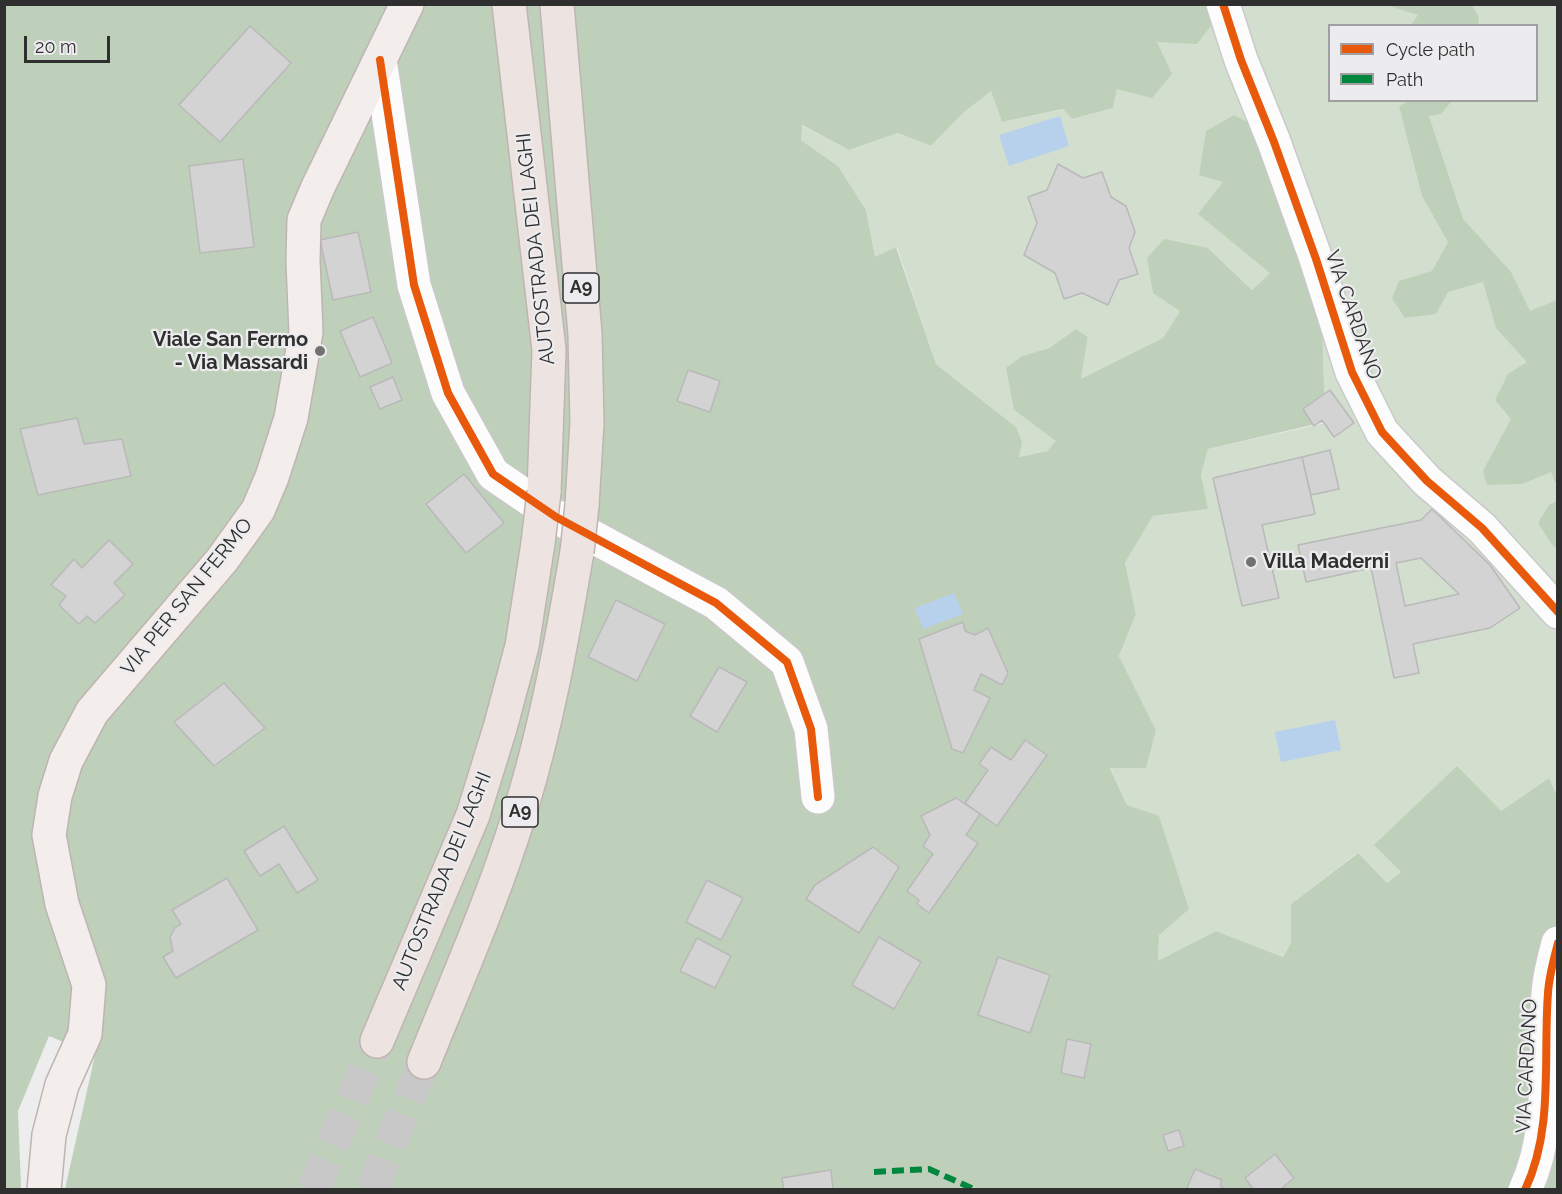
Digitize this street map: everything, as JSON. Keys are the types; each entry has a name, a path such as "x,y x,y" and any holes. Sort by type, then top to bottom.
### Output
{"highway":[{"name":"AUTOSTRADA DEI LAGHI","path":"377,1041 473,815 522,646 538,543 544,492 549,350 509,4"},
{"name":"AUTOSTRADA DEI LAGHI","path":"424,1062 496,882 520,814 560,651 577,552 587,423 585,334 557,4"}],"main road":[{"name":"VIA PER SAN FERMO","path":"44,1190 49,1136 62,1085 84,1034 89,985 62,904 49,835 55,796 66,761 92,712 222,560 258,510 272,477 291,418 306,333 304,220 407,4"}],"street":[{"name":"VIA CARDANO","path":"1223,4 1241,60 1274,142 1316,259 1352,372 1382,432 1427,481 1482,528 1557,612"},
{"path":"380,60 414,285 448,393 493,474 556,517 716,603 787,662 811,729 818,797"},
{"name":"VIA CARDANO","path":"1525,1190 1534,1172 1545,1113 1548,990 1557,943"}],"green space":[{"path":"5,5 1227,5 1197,44 1157,42 1172,74 1152,98 1117,89 1113,108 1072,119 1063,109 1002,122 991,91 963,113 931,146 898,133 849,150 802,125 801,140 838,166 866,210 875,257 896,247 936,364 1016,427 1022,442 1019,457 1047,451 1056,441 1014,410 1006,368 1022,356 1049,348 1076,329 1088,337 1081,379 1163,338 1180,311 1153,293 1147,258 1164,239 1208,248 1252,290 1270,273 1198,214 1223,182 1199,175 1206,131 1234,115 1251,124 1322,316 1325,422 1208,449 1201,475 1208,509 1153,516 1125,563 1136,614 1119,656 1156,730 1146,768 1110,768 1127,805 1159,816 1189,909 1159,935 1158,961 1216,931 1283,957 1291,943 1291,904 1358,853 1387,883 1401,872 1374,845 1457,766 1501,811 1549,778 1558,798 1557,1189 65,1189 95,1055 49,1036 18,1111 21,1187 5,1190"},
{"path":"1227,5 1557,5 1557,798 1549,778 1387,883 1357,853 1291,904 1291,943 1283,957 1216,931 1158,962 1159,936 1127,805 1110,767 1156,730 1119,656 1136,614 1125,563 1153,516 1207,509 1201,475 1208,449 1325,423 1322,316 1224,182 1270,273 1252,290 1208,248 1180,311 1163,338 1081,380 1088,337 1076,329 1049,348 1022,356 1014,410 1057,441 1047,451 1019,457 1016,427 936,364 897,247 875,258 866,210 838,166 801,140 801,125 849,150 898,133 931,146 963,113 991,90 1002,122 1064,109 1072,119 1113,108 1117,89 1157,41"},
{"path":"1387,5 1472,5 1479,18 1478,24 1412,24 1418,15"},
{"path":"1408,102 1451,102 1441,114 1429,116 1463,219 1511,272 1530,311 1557,300 1557,482 1551,472 1522,484 1487,485 1483,471 1511,419 1495,400 1508,374 1527,362 1496,328 1483,282 1448,292 1436,314 1405,318 1392,298 1399,281 1432,271 1448,242 1422,196 1399,106"},
{"path":"1557,501 1557,548 1553,546 1538,523 1549,505"}],"water":[{"path":"1060,116 1069,146 1009,166 999,135"},
{"path":"954,593 963,614 923,629 915,608"},
{"path":"1335,720 1341,750 1281,762 1275,732"}],"building":[{"path":"250,26 291,63 220,142 179,105"},
{"path":"243,159 254,247 200,253 189,166"},
{"path":"1058,164 1083,178 1102,172 1111,197 1126,206 1135,232 1129,248 1138,274 1119,280 1108,305 1082,293 1064,299 1055,273 1024,255 1037,223 1028,197 1047,190"},
{"path":"358,232 371,292 333,300 320,240"},
{"path":"373,317 392,363 360,377 340,331"},
{"path":"688,370 720,381 710,412 677,401"},
{"path":"393,377 402,400 380,409 370,387"},
{"path":"1330,390 1354,423 1334,437 1322,420 1314,426 1303,409"},
{"path":"77,418 84,444 122,439 131,476 38,495 20,429"},
{"path":"1330,450 1339,489 1311,495 1302,457"},
{"name":"Villa Maderni","path":"1302,457 1315,514 1262,525 1279,598 1242,606 1213,478"},
{"path":"464,474 504,523 466,553 426,504"},
{"path":"1432,509 1490,565 1520,608 1490,628 1413,644 1419,673 1394,678 1371,568 1306,582 1298,545 1421,520","holes":["1421,558 1459,594 1405,606 1396,563"]},
{"path":"109,540 133,564 114,583 125,595 95,623 87,616 79,624 59,605 66,596 51,585 74,559 82,568"},
{"path":"616,600 665,624 637,681 588,657"},
{"path":"963,622 965,631 975,635 988,628 1008,673 1002,685 981,674 974,690 990,698 963,753 952,749 919,639"},
{"path":"719,667 747,682 717,732 690,716"},
{"path":"224,683 265,728 214,766 174,722"},
{"path":"1025,740 1047,755 997,826 965,803 988,770 979,764 991,747 1011,760"},
{"path":"956,798 980,814 966,835 978,843 929,913 917,904 919,900 907,891 933,854 923,846 930,835 921,816"},
{"path":"284,826 318,880 297,893 279,864 260,876 244,851"},
{"path":"873,847 899,867 859,933 806,899 815,885"},
{"path":"227,878 258,930 176,978 163,957 173,951 170,937 175,928 181,924 172,910"},
{"path":"707,880 743,898 721,940 686,922"},
{"path":"879,937 921,962 894,1009 852,985"},
{"path":"697,938 731,956 715,988 680,971"},
{"path":"998,957 1050,975 1030,1033 978,1015"},
{"path":"1067,1039 1091,1044 1084,1078 1061,1073"},
{"path":"1179,1130 1184,1146 1168,1151 1163,1135"},
{"path":"1275,1154 1294,1178 1280,1190 1254,1190 1245,1178"},
{"path":"1195,1169 1222,1180 1220,1186 1228,1190 1186,1190"},
{"path":"831,1170 833,1190 784,1190 782,1178"}],"tunnel":[{"path":"313,1190 377,1041"},
{"path":"372,1190 424,1062"}],"marked path":[{"path":"874,1172 929,1169 976,1190"}],"cycle path":[{"path":"1223,4 1241,60 1274,142 1316,259 1352,372 1382,432 1427,481 1482,528 1558,612"},
{"path":"380,60 414,285 448,393 493,474 556,517 716,603 787,662 811,729 818,797"},
{"path":"1525,1190 1534,1167 1544,1118 1548,993 1558,943"}],"place":[{"name":"Viale San Fermo - Via Massardi","path":"320,351"},
{"name":"Villa Maderni","path":"1251,562"}]}
